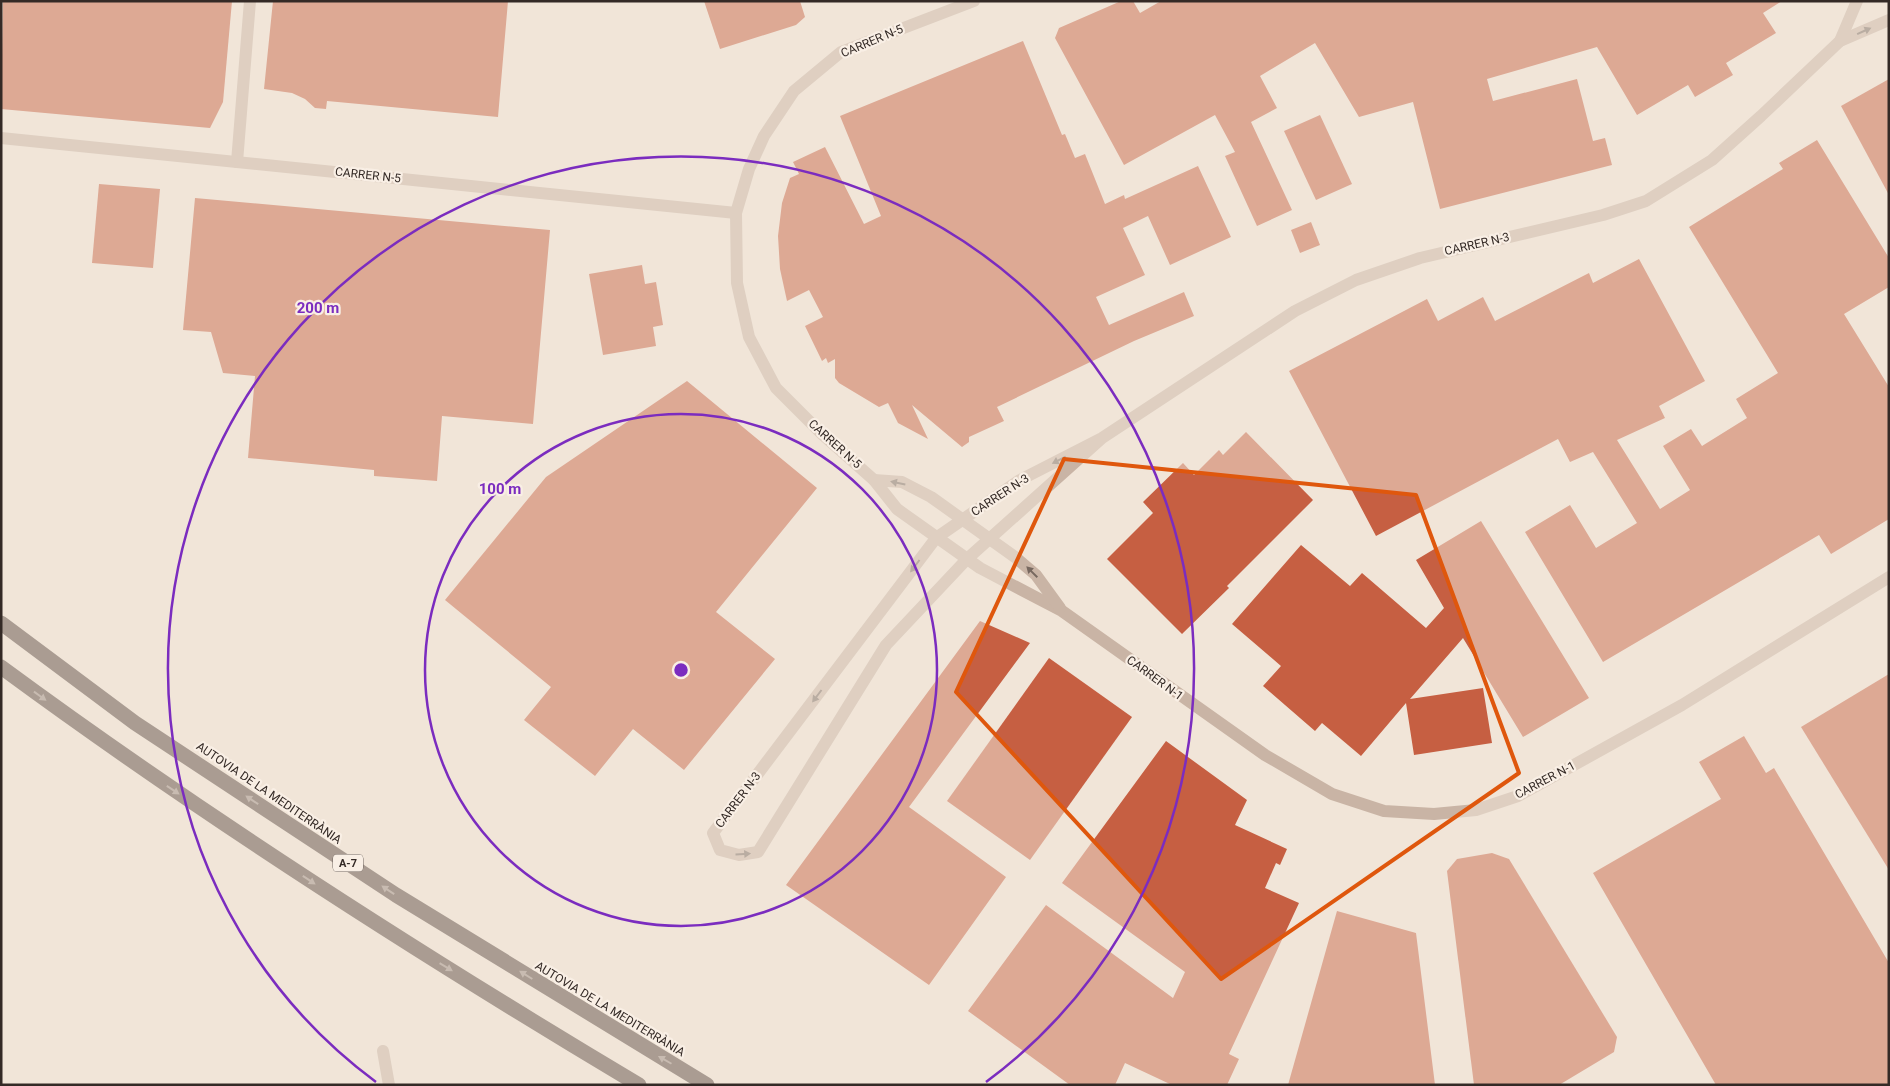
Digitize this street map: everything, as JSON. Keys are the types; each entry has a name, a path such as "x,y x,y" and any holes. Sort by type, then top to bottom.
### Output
{"highway":[{"name":"AUTOVIA DE LA MEDITERRÀNIA","path":"1,623 136,723 396,895 707,1085"},
{"path":"1,667 115,751 379,926 639,1085"}],"street":[{"path":"237,162 250,1"},
{"name":"CARRER N-5","path":"874,480 822,434 776,388 749,337 737,284 736,213 749,169 764,136 794,91 841,52 974,1"},
{"path":"1840,42 1858,1"},
{"path":"1840,42 1889,20"},
{"name":"CARRER N-3","path":"1102,438 967,559 886,645 758,852 739,855 720,850 713,833 936,538 1020,480 1102,438 1295,311 1356,280 1420,258 1602,215 1646,201 1712,160 1762,116 1840,42"},
{"name":"CARRER N-5","path":"1,138 736,213"},
{"name":"CARRER N-1","path":"874,480 902,482 931,497 991,539 1036,575 1062,611"},
{"name":"CARRER N-1","path":"874,480 897,509 936,538 1026,594 1062,611 1264,755 1332,794 1384,811 1434,814 1476,810 1518,796 1682,705 1889,577"},
{"path":"384,1051 389,1085"}],"highlighted area":[{"path":"1064,459 1416,495 1519,773 1221,979 956,692"}],"building":[{"path":"3,1 232,1 223,102 210,128 1,109"},
{"path":"273,1 508,1 498,117 327,101 326,109 315,108 305,99 292,93 264,89"},
{"path":"704,1 800,1 805,17 796,25 720,49"},
{"path":"1121,1 1133,1 1140,13 1161,1 1782,1 1763,13 1776,33 1726,63 1733,75 1695,97 1688,85 1637,115 1597,47 1487,79 1493,101 1577,79 1593,141 1605,138 1612,165 1440,209 1413,102 1359,117 1315,43 1260,76 1277,108 1251,122 1292,210 1257,226 1225,156 1235,152 1215,115 1124,165 1055,38 1059,28"},
{"path":"1023,41 1062,135 1065,134 1075,158 1085,154 1105,204 1124,195 1125,199 1198,166 1231,237 1170,265 1148,216 1123,228 1145,275 1096,297 1109,325 1184,292 1194,316 1134,341 997,407 1004,421 969,437 969,442 962,447 912,405 928,439 898,423 888,403 879,407 839,383 835,378 835,359 828,363 826,358 822,361 805,326 823,317 809,290 787,301 780,269 778,236 782,203 790,178 799,174 793,162 825,147 864,224 881,216 840,116"},
{"path":"1889,79 1889,195 1841,106"},
{"path":"1320,115 1352,184 1316,200 1284,131"},
{"path":"1817,140 1889,258 1889,287 1844,314 1889,387 1889,519 1831,554 1819,535 1603,662 1525,532 1570,505 1596,548 1637,523 1593,452 1570,462 1558,439 1376,536 1289,371 1427,299 1438,321 1483,297 1495,321 1589,273 1593,283 1639,259 1705,381 1659,406 1665,418 1617,440 1660,509 1690,490 1663,446 1691,429 1702,446 1747,418 1736,399 1778,373 1689,227 1783,169 1779,163"},
{"path":"99,184 160,189 153,268 92,263"},
{"path":"195,198 550,230 533,424 442,416 437,481 374,476 374,470 248,458 255,376 223,373 211,332 183,330"},
{"path":"1311,222 1320,245 1300,253 1291,230"},
{"path":"642,265 645,284 656,282 663,325 653,327 656,346 603,355 589,274"},
{"path":"687,381 817,488 716,612 775,659 684,770 633,729 595,776 524,720 551,687 445,600 546,477"},
{"path":"1246,432 1313,500 1182,634 1107,559 1153,513 1143,502 1183,463 1194,475 1219,450 1223,455"},
{"path":"1481,521 1589,698 1523,737 1463,638 1410,699 1483,688 1492,743 1414,755 1406,703 1361,756 1322,723 1315,731 1263,686 1281,666 1232,624 1301,545 1350,586 1362,573 1426,628 1444,608 1416,560"},
{"path":"980,621 1030,643 909,807 1006,877 929,985 786,885"},
{"path":"1049,658 1132,717 1030,860 947,801"},
{"path":"1889,674 1889,870 1801,727"},
{"path":"1744,736 1766,773 1774,768 1889,963 1889,1085 1716,1085 1593,873 1721,799 1699,762"},
{"path":"1166,741 1247,800 1235,825 1287,849 1280,865 1276,863 1265,888 1299,903 1229,1054 1239,1059 1227,1085 1172,1085 1125,1063 1115,1085 1070,1085 968,1011 1046,905 1173,998 1185,972 1062,883"},
{"path":"1492,853 1509,859 1617,1037 1614,1052 1559,1085 1474,1085 1447,871 1457,859"},
{"path":"1337,911 1416,933 1435,1085 1288,1085"}]}
